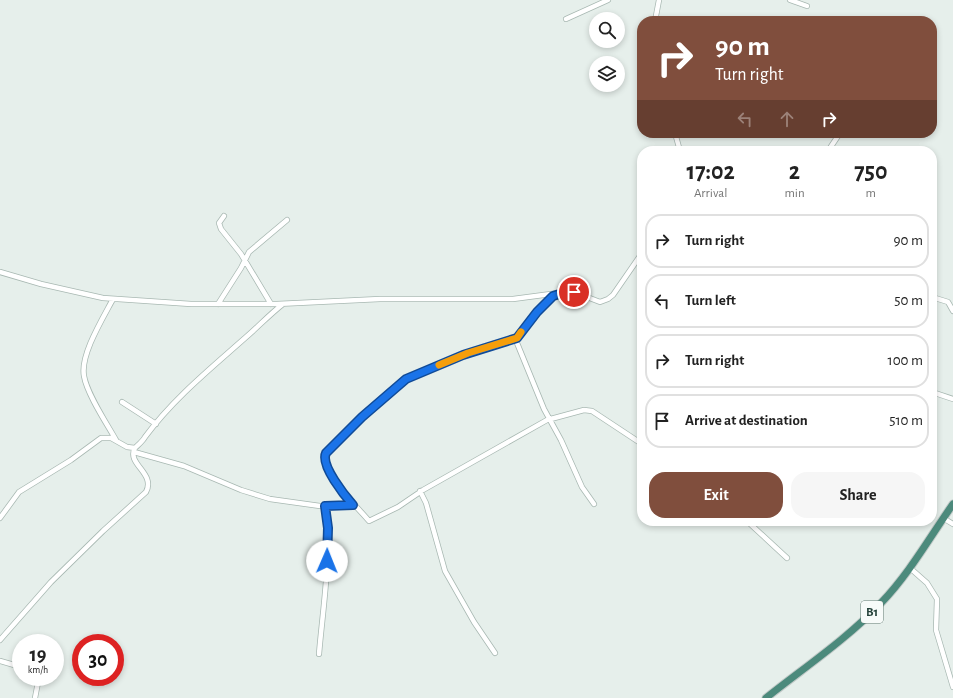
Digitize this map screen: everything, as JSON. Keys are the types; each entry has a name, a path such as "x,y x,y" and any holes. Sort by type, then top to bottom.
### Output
{"highway":[{"name":"B1","path":"766,698 865,619 882,602 910,568 953,504"}],"street":[{"path":"566,19 608,0"},
{"path":"656,16 659,0"},
{"path":"790,0 807,6"},
{"path":"224,216 219,223 221,229 244,259 271,304"},
{"path":"218,304 244,259 254,247 287,220"},
{"path":"0,272 68,291 113,299 218,304 283,304 380,300 514,299 574,292 596,302 604,301 612,295 637,260"},
{"path":"558,293 541,308 517,338 463,355 406,379 362,417 326,453 324,459 328,469 340,489 353,505 363,513 368,520 371,521 402,505 420,492 549,419 584,410 592,411 637,441"},
{"path":"113,299 92,342 85,362 84,372 87,384 117,441"},
{"path":"937,299 948,302 953,311"},
{"path":"0,640 51,582 103,531 146,492 148,479 134,460 135,450 156,424 202,375 283,304"},
{"path":"517,338 518,347 549,419 561,440 582,487 594,504"},
{"path":"937,394 953,399"},
{"path":"122,402 156,424"},
{"path":"0,518 12,501 31,484 71,460 101,438 108,438 117,441 127,447 184,466 234,487 270,498 325,506 353,505"},
{"path":"420,492 424,497 443,567 474,622 495,653"},
{"path":"319,654 327,561 328,528 325,506"},
{"path":"943,518 953,524"},
{"path":"752,526 787,558"},
{"path":"910,568 927,583 937,598 936,630 953,687"},
{"path":"0,661 12,664"},
{"path":"36,698 38,686"}],"slow traffic":[{"path":"439,365 468,353 517,338 521,332"}],"route":[{"path":"327,561 328,528 325,506 353,505 343,493 328,469 324,459 326,453 362,417 406,379 463,355 517,338 537,312 553,296 558,293 574,292"}]}
